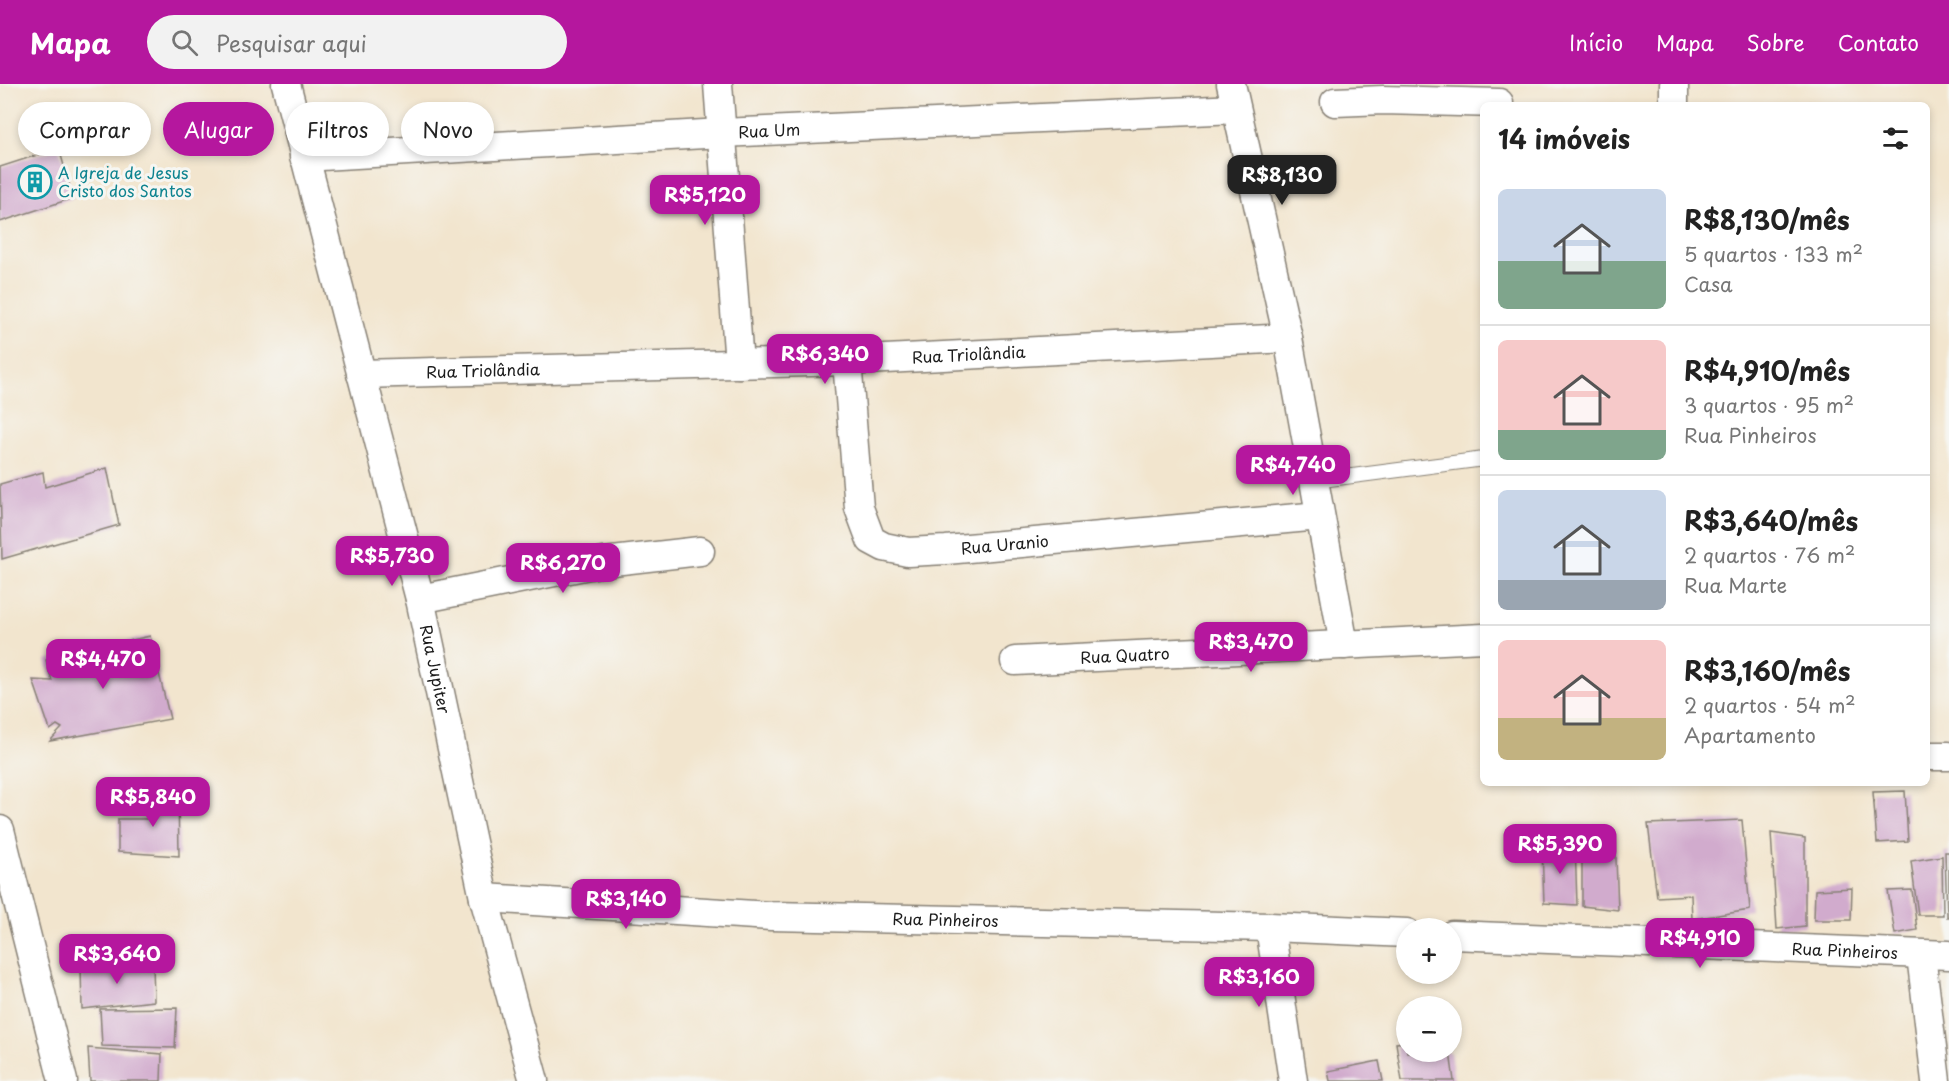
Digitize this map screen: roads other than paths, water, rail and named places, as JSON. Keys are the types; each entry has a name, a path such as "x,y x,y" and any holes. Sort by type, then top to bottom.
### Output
{"street":[{"name":"Rua Jupiter","path":"286,84 420,599 484,898 534,1081"},
{"path":"718,84 739,364"},
{"path":"1674,84 1674,102"},
{"path":"1335,102 1383,92 1480,102"},
{"name":"Rua Um","path":"304,157 722,133 1233,97"},
{"path":"1233,97 1288,338 1344,645"},
{"name":"Rua Triolândia","path":"361,374 847,361 1288,338"},
{"name":"Rua Uranio","path":"847,361 860,508 872,540 884,547 908,552 946,550 1320,516"},
{"path":"420,599 604,562 700,550"},
{"name":"Rua Quatro","path":"1016,661 1480,638"},
{"path":"1930,756 1949,756"},
{"path":"0,830 63,1081"},
{"name":"Rua Pinheiros","path":"484,898 771,916 1270,927 1396,933"},
{"path":"1270,927 1293,1081"},
{"name":"Rua Pinheiros","path":"1462,935 1949,955"},
{"path":"1921,955 1936,1081"}],"lane":[{"path":"1314,481 1480,460"}],"place":[{"name":"A Igreja de Jesus Cristo dos Santos","path":"35,182"}]}
